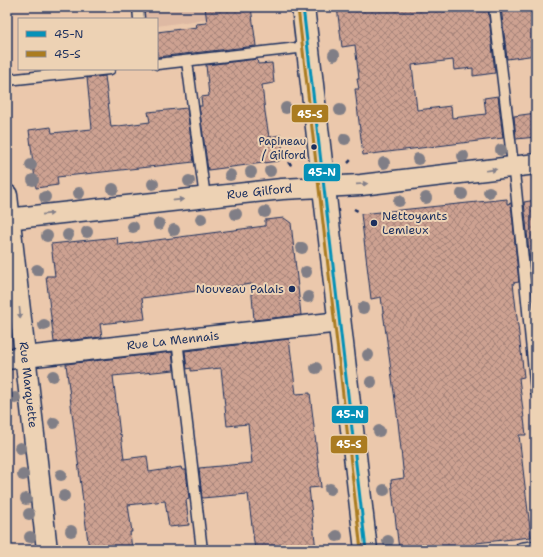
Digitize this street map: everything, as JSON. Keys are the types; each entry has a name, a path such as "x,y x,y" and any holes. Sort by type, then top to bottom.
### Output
{"main road":[{"path":"303,7 366,550"}],"street":[{"name":"Rue Gilford","path":"8,219 282,190 362,184 536,164"},
{"name":"Rue Marquette","path":"7,195 16,358 47,550"},
{"name":"Rue La Mennais","path":"16,358 340,322"}],"lane":[{"path":"138,7 139,18"},
{"path":"494,7 514,167 536,391"},
{"path":"158,64 307,47"},
{"path":"187,61 205,198"},
{"path":"7,80 101,70"},
{"path":"177,340 202,550"},
{"path":"521,550 521,548 536,546"}],"path":[{"path":"348,163 352,159"},
{"path":"288,163 292,166"},
{"path":"354,209 358,211"}],"shaded area":[{"path":"143,7 277,7 277,9 158,26 158,18 145,18"}],"building":[{"path":"205,7 251,7 256,46 158,57 158,32 197,27 196,24 207,23"},
{"path":"337,7 488,7 495,73 473,76 473,68 454,70 453,60 412,65 417,110 451,106 452,118 486,114 484,98 498,96 503,138 363,155 355,89 359,89 357,79 359,79 355,45 342,47"},
{"path":"501,7 536,7 536,55 507,59"},
{"path":"257,59 258,64 272,63 274,83 262,85 265,112 269,137 281,135 283,155 279,161 208,170 199,106 202,106 201,97 209,96 206,65"},
{"path":"105,76 111,127 150,122 148,112 187,108 194,162 57,177 58,185 36,188 29,130 51,127 52,133 92,129 87,78"},
{"path":"536,113 536,137 516,139 514,116"},
{"path":"507,199 507,204 511,203 519,282 513,283 524,377 519,378 526,435 519,435 531,537 476,543 477,550 399,550 391,480 404,478 398,422 381,297 371,299 361,214"},
{"path":"536,200 536,281 532,281 524,202"},
{"path":"284,218 291,223 301,315 254,320 251,284 142,298 145,319 100,324 102,337 54,342 46,276 55,276 51,244 117,237 118,245 265,226 265,220"},
{"path":"289,339 296,394 310,393 321,487 309,488 316,550 255,550 248,494 202,498 199,468 252,463 248,424 227,426 221,368 191,371 191,368 187,369 185,351"},
{"path":"172,352 174,370 113,376 124,459 147,456 149,472 181,467 182,470 186,470 189,499 186,500 189,525 169,527 165,501 128,505 132,532 130,532 132,550 89,550 66,364"}],"transit line":[{"name":"45-N","path":"303,7 366,550"},
{"name":"45-S","path":"298,8 361,550"}],"place":[{"name":"Papineau / Gilford","path":"314,147"},
{"name":"Nettoyants Lemieux","path":"374,223"},
{"name":"Nouveau Palais","path":"292,289"}]}
